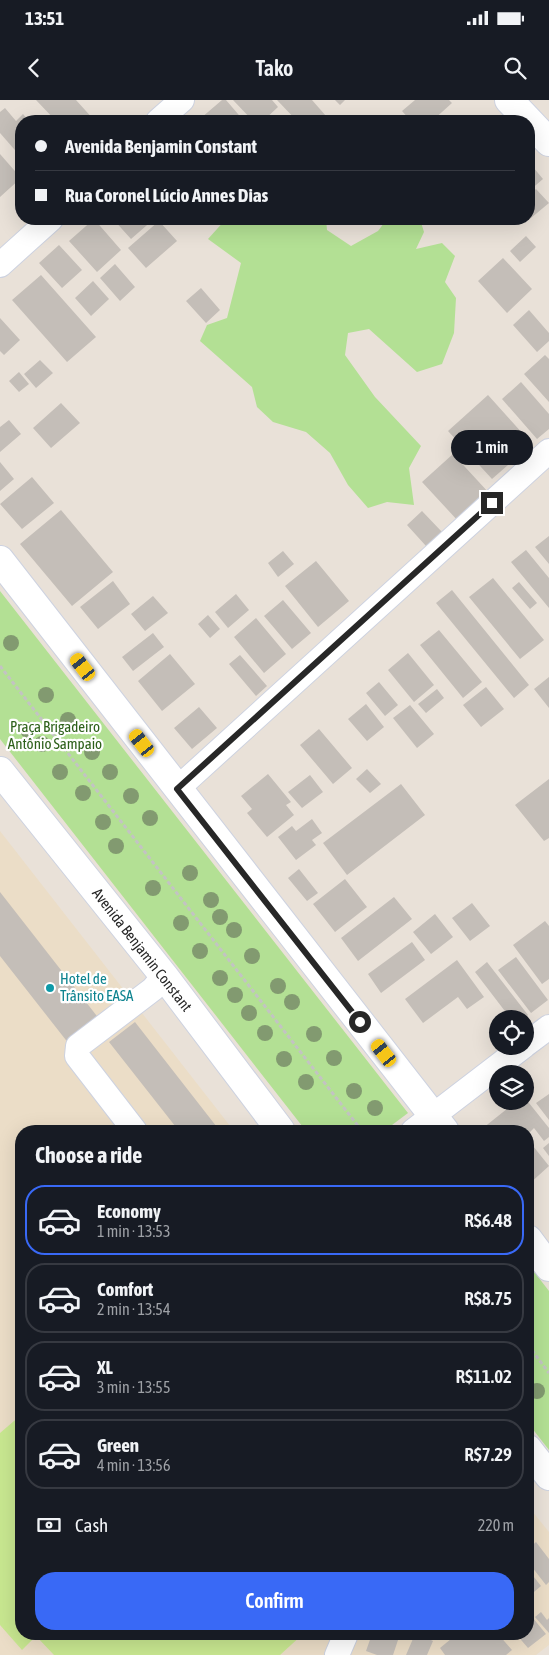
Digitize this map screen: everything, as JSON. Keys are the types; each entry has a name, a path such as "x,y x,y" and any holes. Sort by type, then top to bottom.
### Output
{"main road":[{"path":"509,100 523,115"},
{"path":"535,127 549,142"},
{"path":"0,560 177,789 429,1125"},
{"name":"Avenida Benjamin Constant","path":"0,771 164,976 276,1125"},
{"path":"534,1247 549,1267"},
{"path":"534,1457 549,1476"}],"street":[{"path":"165,115 182,100"},
{"path":"0,265 44,225"},
{"path":"177,789 549,451"},
{"path":"130,1125 77,1056 78,1046 153,989 164,976"},
{"path":"534,1038 549,1027"},
{"path":"431,1125 513,1055"},
{"path":"337,1655 343,1640"}],"path":[{"path":"0,666 357,1125"},
{"path":"534,1353 549,1373"}],"shaded area":[{"path":"0,831 229,1125 15,1125 15,1640 534,1640 534,1513 549,1532 549,1645 536,1655 0,1655"}],"green space":[{"path":"221,225 327,225 327,230 351,246 378,231 382,225 422,225 424,232 416,249 442,243 455,256 445,282 456,298 454,333 442,364 417,372 369,329 348,333 345,355 375,397 421,446 409,468 414,505 387,502 368,508 348,485 330,453 306,432 273,422 257,407 252,387 200,341 207,325 227,318 241,263 208,239"},
{"name":"Praça Brigadeiro Antônio Sampaio","path":"0,591 408,1113 392,1125 301,1125 0,739"},
{"path":"534,1272 549,1291 549,1450 534,1431"},
{"path":"15,1420 15,1640 32,1640 22,1650 0,1625 0,1433"},
{"path":"40,1640 296,1640 280,1655 54,1655"}],"building":[{"path":"36,100 76,100 90,115 50,115"},
{"path":"222,100 226,100 239,115 204,115"},
{"path":"233,100 272,100 278,107 269,115 247,115"},
{"path":"277,100 312,100 325,115 291,115"},
{"path":"335,100 345,100 340,105"},
{"path":"415,100 449,100 452,103 439,115 406,115 402,111"},
{"path":"5,108 15,120 15,150 0,133 0,112"},
{"path":"0,154 15,171 15,183 0,197"},
{"path":"535,169 543,179 535,186"},
{"path":"535,190 549,203 535,215"},
{"path":"87,225 99,225 121,250 97,272 69,241"},
{"path":"118,225 147,225 131,239"},
{"path":"154,225 163,225 177,241 146,268 128,248"},
{"path":"526,236 536,247 520,262 510,251"},
{"path":"59,245 82,270 62,288 39,263"},
{"path":"503,258 532,289 507,313 478,281"},
{"path":"115,264 135,287 120,301 100,278"},
{"path":"41,275 96,337 67,362 12,300"},
{"path":"93,281 109,299 91,316 75,298"},
{"path":"201,288 220,310 206,323 186,301"},
{"path":"529,310 549,333 549,341 537,352 513,325"},
{"path":"0,318 20,340 4,355 0,351"},
{"path":"545,355 549,359 549,402 524,374"},
{"path":"40,360 53,373 36,388 24,374"},
{"path":"19,372 29,384 19,392 9,381"},
{"path":"521,382 549,414 549,429 537,439 502,399"},
{"path":"488,395 532,444 492,479 448,431"},
{"path":"61,403 80,423 51,448 33,428"},
{"path":"9,420 21,434 0,452 0,427"},
{"path":"453,454 490,494 459,522 422,482"},
{"path":"0,462 14,479 0,491"},
{"path":"32,477 54,503 22,529 0,504"},
{"path":"61,510 113,572 72,606 20,544"},
{"path":"422,511 442,532 426,546 407,525"},
{"path":"549,536 549,564 535,547"},
{"path":"526,550 549,578 549,608 511,562"},
{"path":"283,551 294,564 278,577 268,563"},
{"path":"316,561 349,601 318,627 285,586"},
{"path":"493,578 544,640 520,659 469,597"},
{"path":"113,581 130,604 98,629 80,607"},
{"path":"519,582 537,603 530,609 512,588"},
{"path":"452,590 529,685 514,698 436,603"},
{"path":"236,594 249,610 228,628 215,612"},
{"path":"153,596 168,613 145,631 131,614"},
{"path":"283,600 311,633 292,649 264,616"},
{"path":"208,615 220,629 210,638 198,624"},
{"path":"256,618 286,654 264,673 234,637"},
{"path":"439,630 482,682 463,698 420,645"},
{"path":"153,633 164,647 133,671 122,657"},
{"path":"408,653 434,685 414,702 388,670"},
{"path":"170,654 195,684 162,711 138,681"},
{"path":"240,655 267,686 256,696 229,664"},
{"path":"549,677 549,708 534,689"},
{"path":"379,682 398,705 385,716 366,693"},
{"path":"486,687 504,709 481,727 463,705"},
{"path":"437,689 444,698 426,713 418,704"},
{"path":"366,704 384,727 367,741 348,719"},
{"path":"410,705 434,734 417,748 393,718"},
{"path":"199,707 217,728 192,749 174,728"},
{"path":"319,729 352,768 333,784 300,745"},
{"path":"367,769 381,784 370,793 356,779"},
{"path":"268,774 291,802 286,805 294,815 267,837 247,813 252,809 241,796"},
{"path":"310,775 323,792 302,808 288,792"},
{"path":"549,779 549,838 544,841 515,805"},
{"path":"401,784 425,815 347,875 323,843"},
{"path":"312,819 322,833 312,840 316,845 296,860 278,837 292,826 296,831"},
{"path":"299,869 318,893 307,901 288,878"},
{"path":"345,879 367,907 335,932 313,904"},
{"name":"Hotel de Trânsito EASA","path":"0,892 100,1020 69,1044 0,956"},
{"path":"394,897 412,919 358,961 341,938"},
{"path":"472,903 490,926 470,941 452,918"},
{"path":"435,914 453,937 431,954 413,932"},
{"path":"545,921 549,926 549,979 542,984 513,945"},
{"path":"412,942 425,960 381,993 368,974"},
{"path":"516,957 548,1000 534,1011 529,1010 498,970"},
{"path":"457,960 484,997 467,1009 458,997 423,1023 405,999"},
{"path":"487,962 524,1010 504,1010 475,972"},
{"path":"135,1022 215,1125 174,1125 109,1042"},
{"path":"549,1094 549,1120 536,1103"},
{"path":"534,1109 549,1128 549,1137 544,1141 534,1128 534,1125 487,1125 506,1110"},
{"path":"549,1143 549,1156 543,1148"},
{"path":"534,1147 549,1166 534,1180"},
{"path":"536,1542 549,1559 549,1582 546,1585 534,1570 534,1544"},
{"path":"534,1577 541,1586 534,1592"},
{"path":"541,1612 547,1620 549,1618 549,1633 535,1617"},
{"path":"534,1619 546,1634 528,1648 521,1640 534,1640"},
{"path":"370,1640 398,1640 393,1655 377,1655 366,1651"},
{"path":"412,1640 433,1641 427,1655 406,1655"},
{"path":"450,1640 503,1640 512,1650 506,1655 445,1655 440,1648"}],"place":[{"name":"Hotel de Trânsito EASA","path":"50,988"}],"route":[{"path":"360,1022 177,789 492,503"}]}
